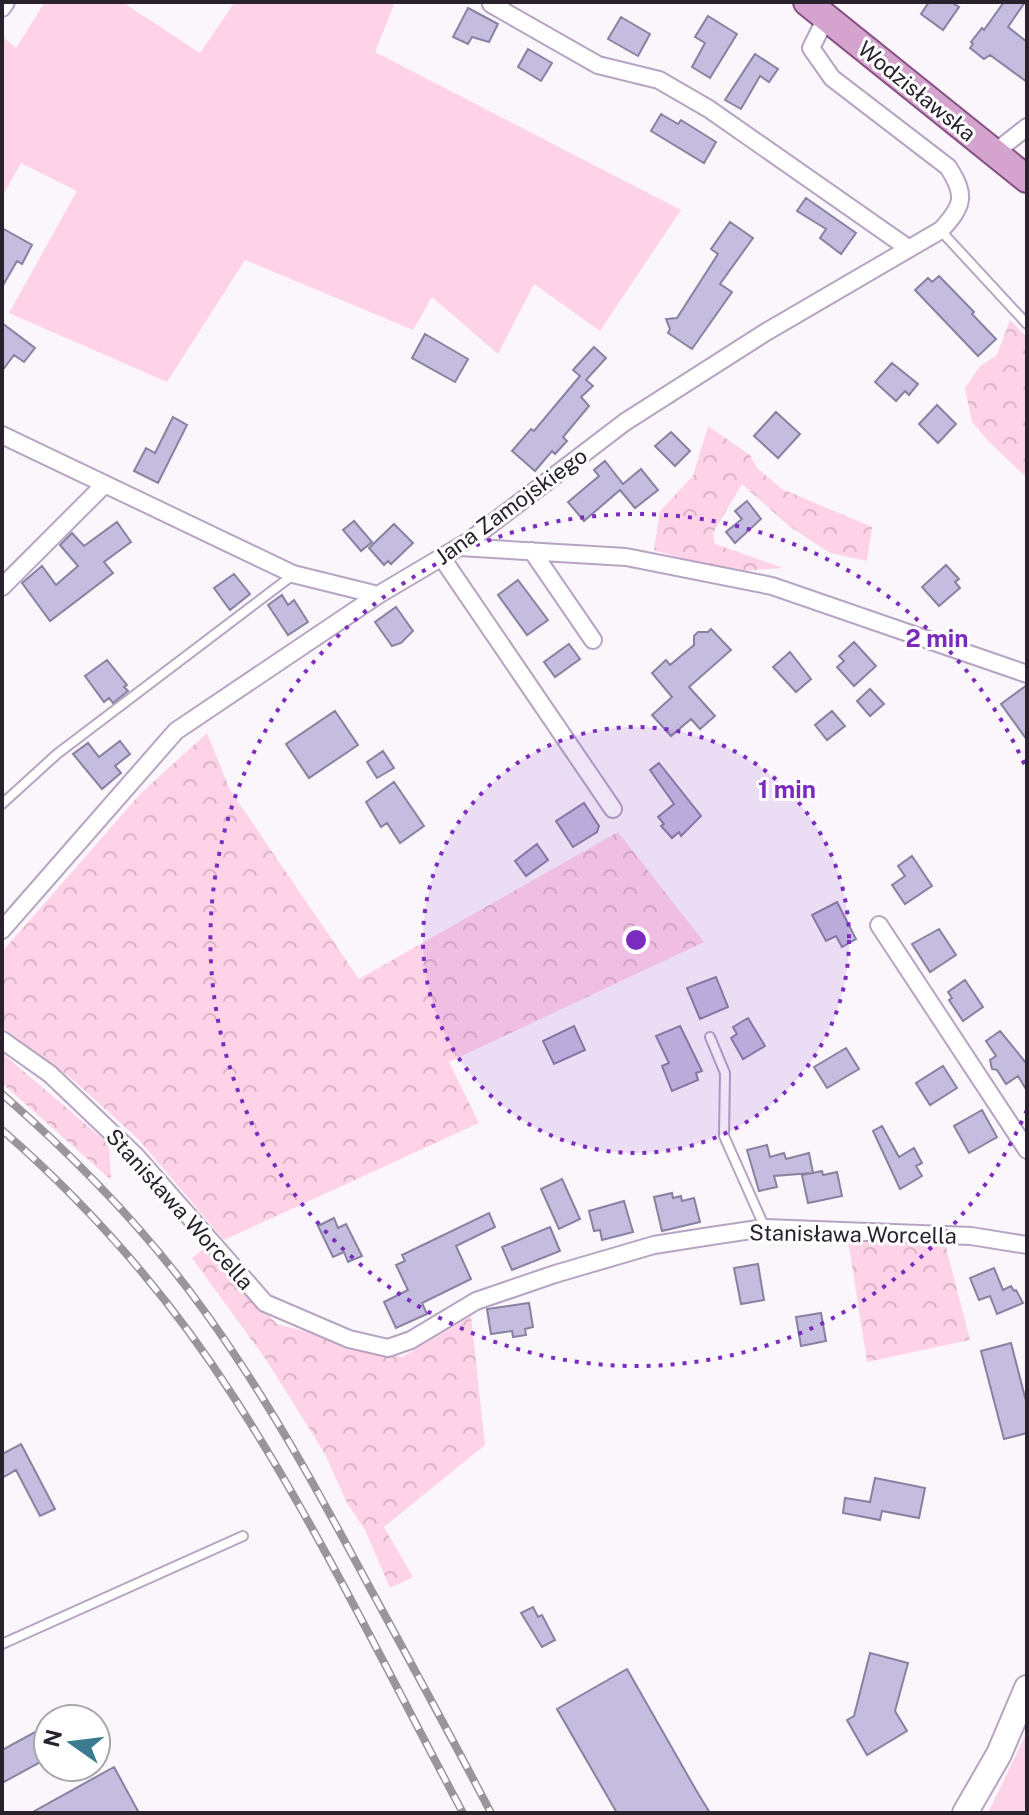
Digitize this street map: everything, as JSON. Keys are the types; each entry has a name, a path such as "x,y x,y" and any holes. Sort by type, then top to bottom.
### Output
{"main road":[{"name":"Wodzisławska","path":"816,10 1027,179"}],"street":[{"path":"2,8 6,2"},
{"path":"491,4 598,65 659,80 709,109 908,248"},
{"name":"Jana Zamojskiego","path":"2,930 176,731 378,595 459,547 625,422 766,332 941,230 956,214 962,200 959,183 948,167 832,78 811,48 816,10"},
{"path":"994,153 1027,127"},
{"path":"2,435 293,574 378,595"},
{"path":"2,587 104,485"},
{"path":"459,547 626,557 772,586 1027,674"},
{"path":"532,551 593,640"},
{"path":"442,558 613,809"},
{"path":"879,925 1027,1150"},
{"name":"Stanisława Worcella","path":"2,1040 50,1074 136,1156 265,1303 349,1339 388,1348 411,1340 476,1301 654,1245 765,1228 971,1236 1027,1245"},
{"path":"965,1813 999,1754 1027,1688"}],"lane":[{"path":"941,230 1027,324"},
{"path":"2,804 57,754 293,574"},
{"path":"710,1037 725,1073 724,1136 765,1228"},
{"path":"2,1644 243,1536"}],"green space":[{"path":"45,2 122,2 200,53 235,2 395,2 375,52 681,210 600,331 534,284 498,354 432,297 413,330 245,260 167,382 9,313 77,191 21,163 2,197 2,36 16,48"},
{"path":"1010,320 1027,337 1027,478 972,422 965,388 980,366 997,355"},
{"path":"708,426 750,455 757,468 782,489 872,527 867,561 830,553 789,526 742,484 713,533 715,544 783,568 726,572 654,550 660,511 693,476"},
{"path":"207,733 230,790 359,979 618,832 704,942 449,1062 479,1123 224,1240 139,1140 71,1078 2,1027 2,952 141,793"},
{"path":"2,1053 109,1144 111,1180 2,1083"},
{"path":"848,1240 946,1247 970,1340 867,1362"},
{"path":"203,1249 277,1324 402,1357 471,1316 485,1445 384,1527 413,1577 390,1588 365,1530 347,1503 325,1454 267,1361 192,1258"},
{"path":"1027,1732 1027,1813 988,1813 989,1811"}],"building":[{"path":"929,2 951,2 959,7 943,30 921,14"},
{"path":"1004,2 1025,2 1008,27 1027,42 1027,82 990,55 984,59 970,48 971,42"},
{"path":"468,8 498,24 489,42 472,37 468,44 453,37"},
{"path":"708,16 737,34 710,78 692,67 705,43 695,37"},
{"path":"621,17 650,34 638,56 608,39"},
{"path":"528,49 552,63 541,81 518,67"},
{"path":"755,54 778,69 769,82 760,76 741,109 725,100"},
{"path":"661,114 678,124 681,120 716,142 704,163 651,131"},
{"path":"806,198 856,233 841,254 820,238 826,229 797,211"},
{"path":"730,222 753,238 720,284 732,292 692,349 668,333 670,329 666,319 677,318 718,254 711,249"},
{"path":"2,228 32,245 22,264 17,261 2,287"},
{"path":"939,276 996,339 978,356 915,290 928,278 932,282"},
{"path":"2,323 35,348 24,362 14,355 2,371"},
{"path":"425,334 468,359 455,382 412,358"},
{"path":"594,347 606,358 586,380 593,386 581,397 589,406 563,437 567,441 555,454 552,451 535,471 512,451 531,429 534,431 580,376 573,370"},
{"path":"892,363 918,384 909,395 905,391 896,401 875,382"},
{"path":"937,405 956,424 938,443 919,424"},
{"path":"776,412 800,434 778,458 754,436"},
{"path":"173,417 187,425 158,483 134,471 146,448 155,453"},
{"path":"671,432 690,451 675,466 655,446"},
{"path":"605,461 623,484 641,469 658,490 635,508 620,490 584,521 568,502 599,476 594,470"},
{"path":"747,501 761,519 735,543 726,532 742,519 735,511"},
{"path":"354,521 372,542 361,551 343,530"},
{"path":"117,522 131,542 104,562 113,573 50,621 22,583 42,566 56,585 78,566 60,545 72,533 84,546"},
{"path":"394,524 413,543 391,564 388,561 384,565 369,548"},
{"path":"946,565 959,579 955,582 960,588 939,606 922,587"},
{"path":"234,574 250,594 230,610 214,588"},
{"path":"518,580 548,620 527,635 498,595"},
{"path":"282,595 288,605 294,600 308,622 288,635 268,605"},
{"path":"396,607 413,631 401,643 392,646 375,622"},
{"path":"711,629 731,650 689,687 715,716 700,729 691,719 671,736 652,715 672,697 652,673 666,660 670,665 694,645 694,636 698,632"},
{"path":"854,642 876,666 854,686 837,667 844,661 839,656"},
{"path":"569,644 580,659 555,677 544,662"},
{"path":"790,652 811,679 796,692 773,667"},
{"path":"107,660 127,685 124,687 128,691 113,703 109,698 104,702 85,676"},
{"path":"1027,685 1027,740 1001,704"},
{"path":"870,689 884,704 870,716 857,701"},
{"path":"335,711 358,745 309,778 286,744"},
{"path":"832,711 845,726 827,740 815,725"},
{"path":"120,741 130,754 115,766 121,773 102,789 73,754 88,743 99,757"},
{"path":"383,751 394,768 377,778 367,762"},
{"path":"659,763 701,816 681,836 679,832 672,838 661,826 664,824 658,817 674,804 650,770"},
{"path":"394,782 424,826 400,843 387,823 381,827 366,802"},
{"path":"584,803 599,826 597,832 573,847 556,821"},
{"path":"537,844 548,860 526,876 515,861"},
{"path":"912,856 932,886 905,904 892,885 905,876 898,866"},
{"path":"837,902 856,939 842,947 836,936 826,941 812,915"},
{"path":"939,929 956,955 930,972 912,944"},
{"path":"716,977 728,1007 700,1019 687,988"},
{"path":"965,980 983,1007 963,1021 949,1000 952,998 948,992"},
{"path":"748,1018 765,1046 743,1059 731,1038 737,1034 733,1027"},
{"path":"574,1026 585,1050 554,1064 543,1041"},
{"path":"680,1026 702,1071 696,1073 698,1080 672,1091 662,1066 669,1063 656,1036"},
{"path":"1000,1031 1027,1064 1027,1091 1018,1076 1006,1084 997,1070 992,1069 990,1060 996,1056 986,1041"},
{"path":"846,1048 859,1069 827,1088 814,1067"},
{"path":"943,1066 957,1088 930,1105 916,1083"},
{"path":"982,1110 997,1137 969,1153 954,1126"},
{"path":"882,1126 899,1157 914,1148 922,1163 916,1166 922,1176 900,1189 873,1131"},
{"path":"767,1145 770,1157 784,1153 786,1159 809,1153 813,1173 822,1171 823,1175 837,1172 842,1196 808,1203 802,1175 812,1173 774,1176 777,1187 759,1191 747,1150"},
{"path":"562,1179 580,1219 559,1229 541,1189"},
{"path":"672,1193 673,1198 681,1196 682,1201 694,1198 700,1222 662,1231 654,1197"},
{"path":"624,1201 633,1232 602,1240 600,1230 594,1231 589,1211"},
{"path":"489,1213 495,1227 456,1246 471,1279 422,1303 427,1314 396,1328 384,1302 408,1290 396,1265 405,1261 402,1255"},
{"path":"334,1218 338,1228 346,1224 362,1256 348,1262 344,1252 333,1257 318,1226"},
{"path":"550,1227 560,1251 512,1270 502,1247"},
{"path":"758,1264 764,1300 741,1304 734,1268"},
{"path":"994,1268 1003,1290 1011,1286 1023,1303 997,1314 990,1296 979,1300 970,1278"},
{"path":"529,1303 533,1327 525,1329 526,1335 513,1337 512,1331 491,1334 487,1309"},
{"path":"821,1313 826,1341 801,1346 796,1317"},
{"path":"1011,1343 1027,1405 1027,1433 1004,1439 981,1351"},
{"path":"21,1444 55,1509 40,1516 16,1470 2,1478 2,1454"},
{"path":"875,1478 925,1488 919,1518 882,1511 880,1520 843,1513 845,1498 870,1502"},
{"path":"533,1607 538,1617 542,1615 555,1640 542,1647 521,1613"},
{"path":"870,1653 908,1663 895,1711 907,1731 867,1755 847,1720 854,1716"},
{"path":"627,1669 710,1813 617,1813 557,1709"},
{"path":"32,1734 32,1767 2,1783 2,1750"},
{"path":"112,1768 139,1813 31,1813 85,1783 112,1783"}],"railway":[{"path":"2,1094 84,1170 135,1225 183,1282 228,1345 312,1482 491,1813"},
{"path":"2,1130 67,1191 128,1256 184,1326 235,1399 296,1500 463,1813"}]}
